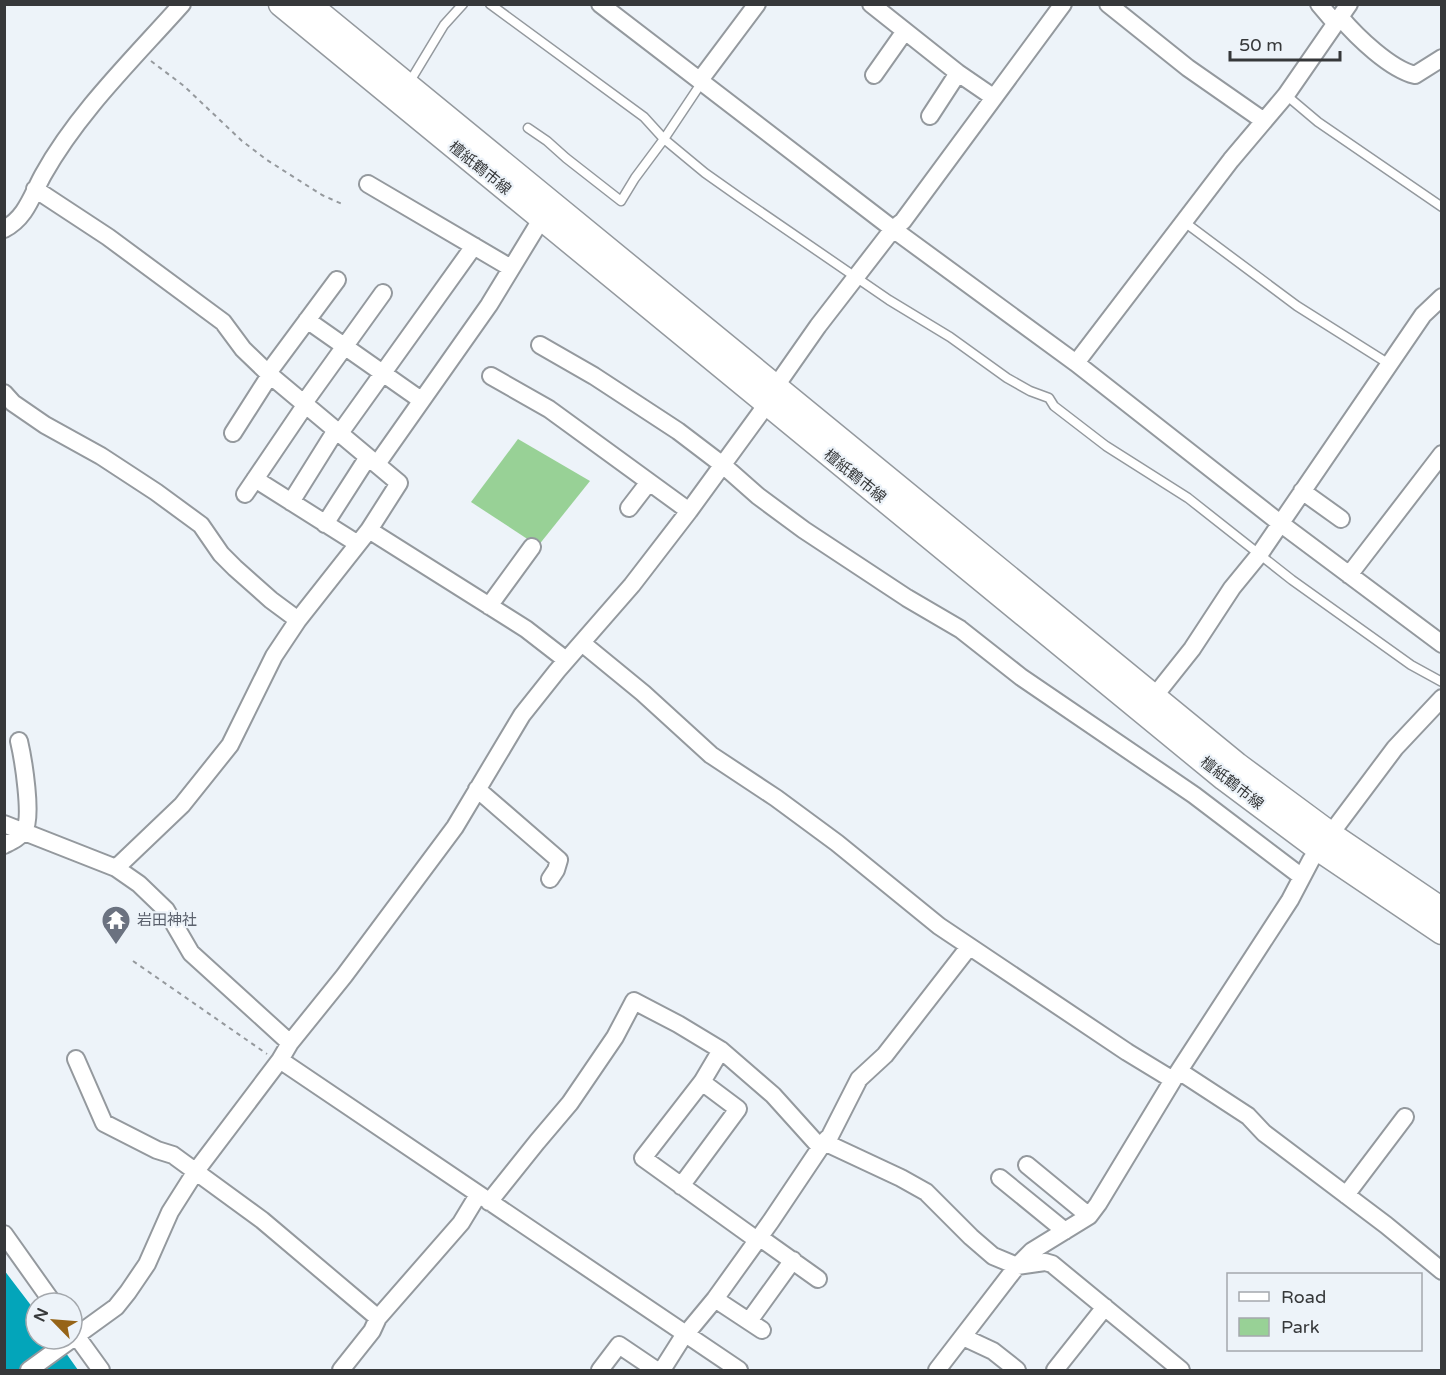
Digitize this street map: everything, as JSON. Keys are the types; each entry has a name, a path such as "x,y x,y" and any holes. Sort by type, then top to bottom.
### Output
{"main road":[{"name":"檀紙鶴市線","path":"281,4 542,218 771,395 1153,698 1237,765 1325,842 1442,932"},
{"name":"檀紙鶴市線","path":"308,4 1162,728 1224,778 1325,842 1442,910"}],"street":[{"path":"4,229 15,224 28,206 59,145 182,4"},
{"path":"600,4 893,229 1076,363 1280,523 1442,644"},
{"path":"701,81 757,4"},
{"path":"870,4 958,73 993,97"},
{"path":"84,1327 116,1307 128,1292 147,1264 170,1212 196,1172 280,1060 290,1043 344,976 455,827 522,715 566,660 632,585 689,511 855,278 893,229 903,221 1063,4"},
{"path":"1108,4 1188,68 1264,121"},
{"path":"1319,4 1341,15 1358,38 1405,73 1415,75 1442,58"},
{"path":"1076,363 1183,221 1286,95 1341,15"},
{"path":"874,75 905,31"},
{"path":"930,116 958,73"},
{"path":"368,184 511,268"},
{"path":"35,189 116,243 223,322 243,349 269,374 399,483 369,530 298,620 274,656 230,745 182,805 116,868"},
{"path":"325,524 372,460 421,400 489,305 542,218"},
{"path":"291,502 338,431 474,246"},
{"path":"233,433 269,374 337,280"},
{"path":"245,494 383,293"},
{"path":"1153,698 1192,649 1232,588 1259,555 1423,315 1442,297"},
{"path":"307,320 421,400"},
{"path":"540,345 594,376 678,431 804,530 907,598 960,629 1021,677 1194,795 1302,877"},
{"path":"490,376 549,409 689,511"},
{"path":"4,393 13,403 45,425 101,456 201,525 221,554 235,568 298,620"},
{"path":"1350,576 1442,454"},
{"path":"255,479 358,544"},
{"path":"628,508 649,482"},
{"path":"1302,491 1341,519"},
{"path":"369,530 526,629 566,660"},
{"path":"489,606 532,547"},
{"path":"582,643 643,693 711,755 776,798 969,947 1176,1075 1248,1116 1264,1132 1442,1271"},
{"path":"937,1371 1017,1266 1032,1251 1089,1216 1325,842 1395,748 1442,698"},
{"path":"4,845 17,838 27,826 24,766 19,741"},
{"path":"477,789 559,860 550,879"},
{"path":"4,824 116,868 154,897 166,909 191,953 290,1043"},
{"path":"662,1371 758,1239 822,1144 830,1136 859,1079 885,1055 969,947"},
{"path":"341,1371 372,1331 378,1318 570,1103 615,1037 634,1001 722,1050 773,1095 822,1144 902,1178 926,1192 993,1256 1017,1266 1045,1262 1052,1264 1178,1370"},
{"path":"722,1050 702,1082 643,1158 818,1279"},
{"path":"76,1059 104,1123 157,1150 173,1155 262,1220 378,1318"},
{"path":"280,1060 739,1371"},
{"path":"681,1186 738,1109 702,1082"},
{"path":"1346,1195 1405,1117"},
{"path":"1027,1165 1089,1216"},
{"path":"1000,1178 1065,1231"},
{"path":"4,1234 44,1291"},
{"path":"715,1299 756,1325 793,1260"},
{"path":"1055,1371 1105,1307"},
{"path":"963,1337 993,1351 1017,1371"},
{"path":"600,1371 619,1345 656,1371"},
{"path":"84,1347 101,1371"},
{"path":"29,1371 56,1351"}],"lane":[{"path":"407,86 444,25 463,4"},
{"path":"490,4 644,117 664,139 705,173 855,278 950,337 1007,378 1030,391 1049,398 1054,406 1106,446 1188,498 1259,555 1411,665 1442,682"},
{"path":"528,128 621,201 701,81"},
{"path":"1286,95 1318,122 1442,207"},
{"path":"1183,221 1297,306 1389,364"}],"path":[{"path":"139,52 184,86 242,141 267,160 322,195 342,204"},
{"path":"134,961 272,1058 280,1060"}],"green space":[{"path":"518,439 590,481 538,546 471,502"}],"water":[{"path":"4,1270 24,1296 24,1351 65,1351 78,1370 5,1370"}],"place":[{"name":"岩田神社","path":"116,946"}]}
